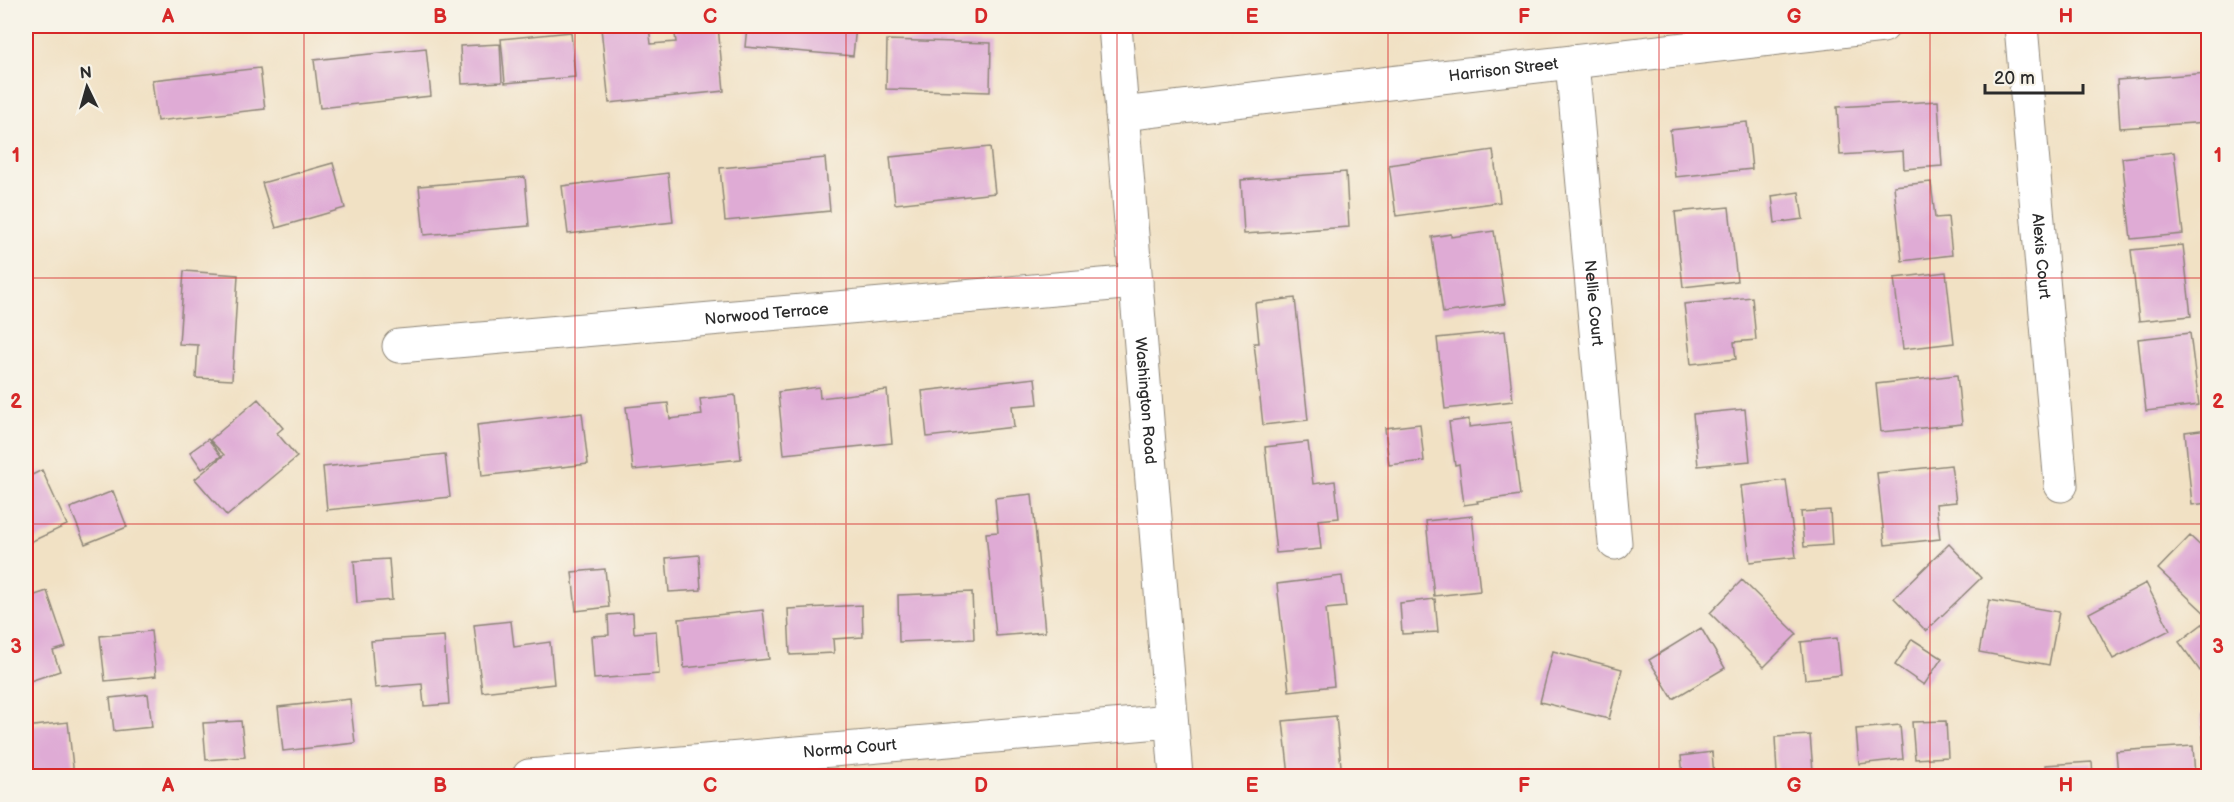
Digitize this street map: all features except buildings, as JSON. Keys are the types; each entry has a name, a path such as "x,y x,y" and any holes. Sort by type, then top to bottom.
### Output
{"street":[{"name":"Washington Road","path":"1115,26 1176,777"},
{"name":"Harrison Street","path":"1122,114 1883,26"},
{"name":"Alexis Court","path":"2021,26 2061,485"},
{"name":"Nellie Court","path":"1572,62 1615,543"},
{"name":"Norwood Terrace","path":"399,346 1136,282"},
{"name":"Norma Court","path":"529,777 1171,721"}]}
